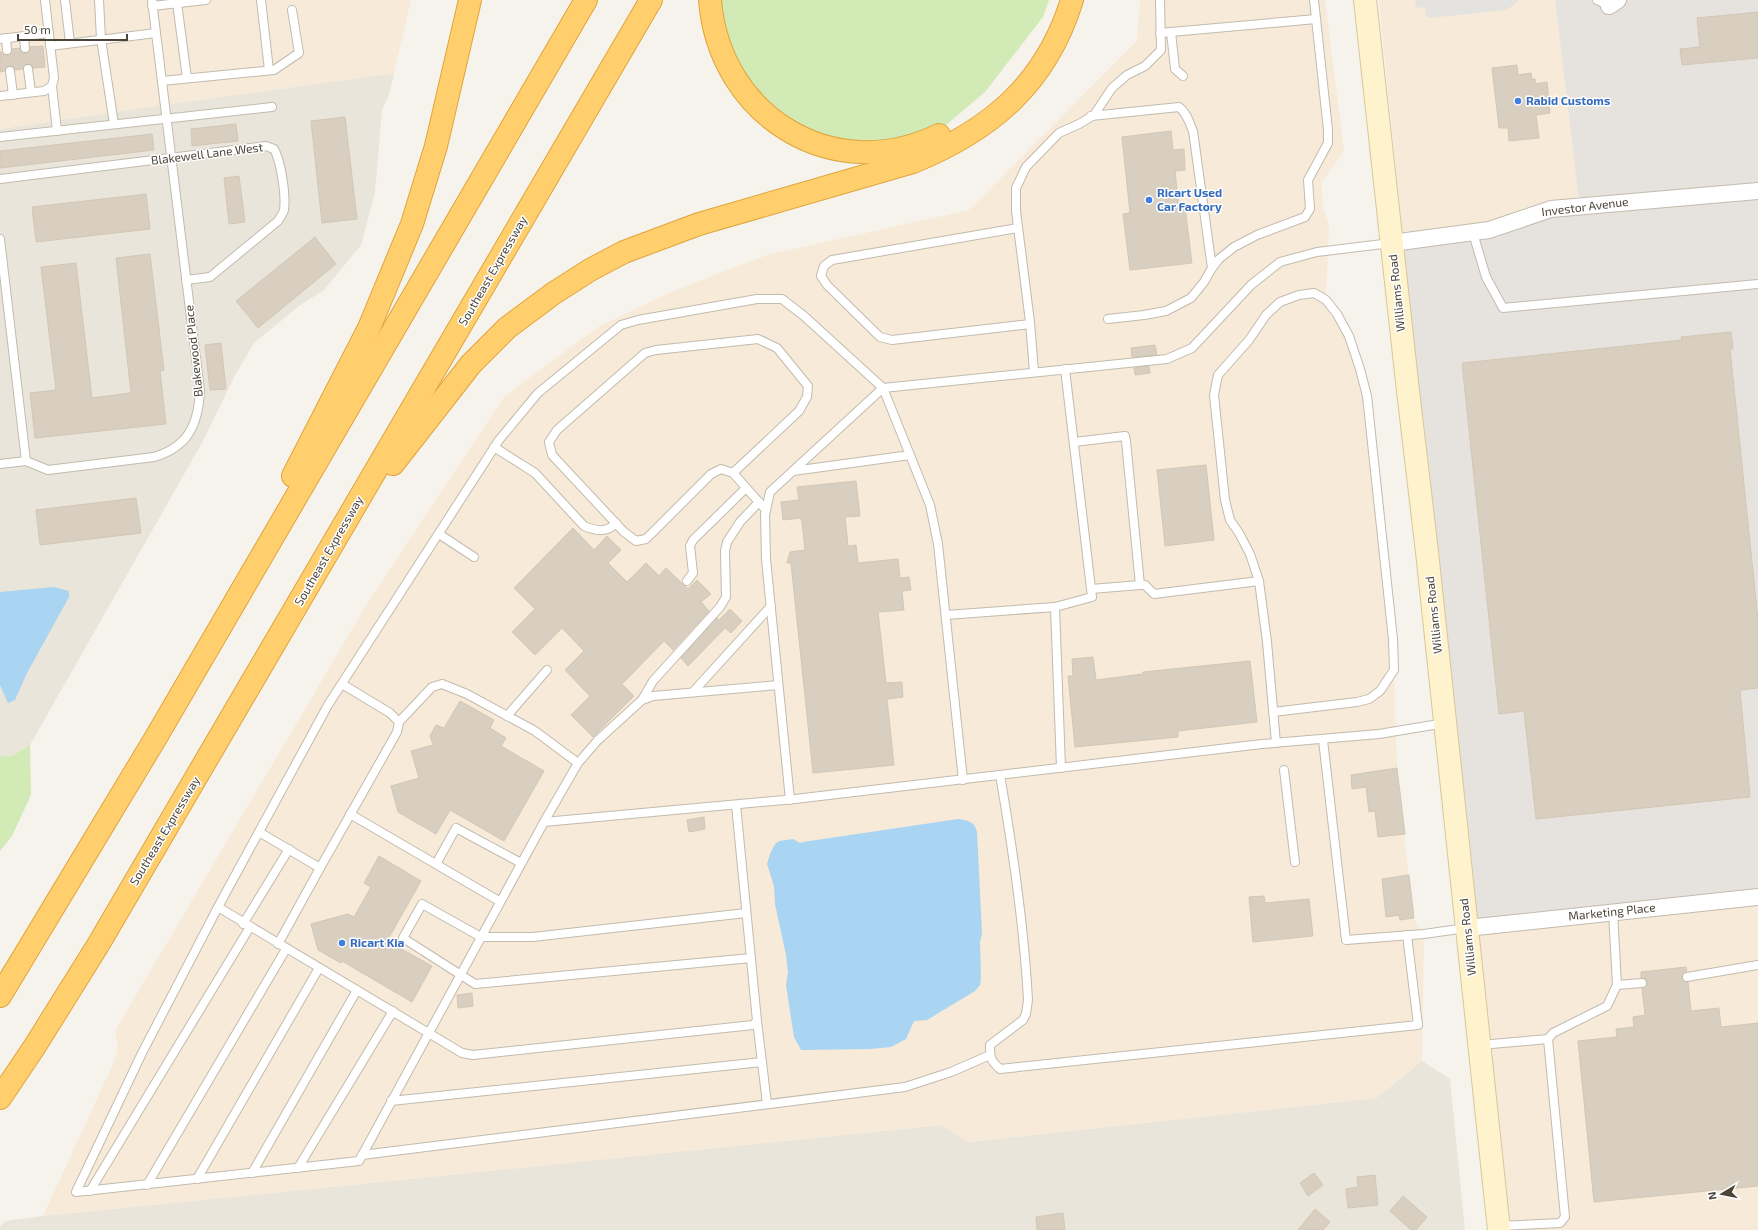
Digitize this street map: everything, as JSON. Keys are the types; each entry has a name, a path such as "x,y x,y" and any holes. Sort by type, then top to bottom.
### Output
{"highway":[{"path":"256,566 266,535 284,495 321,418 368,328 412,224 436,146 470,0"},
{"path":"0,996 147,752 586,0"},
{"name":"Southeast Expressway","path":"0,1098 35,1046 98,945 651,0"},
{"path":"710,0 713,27 722,54 728,68 746,96 767,116 792,134 821,146 858,152 878,151 916,145 946,132 968,119 1009,84 1027,62 1043,36 1058,0"},
{"path":"345,524 471,364 507,328 554,293 590,270 624,252 660,238 699,224 913,162 937,152 971,134 1008,105 1038,71 1050,50 1072,0"}],"main road":[{"name":"Williams Road","path":"1365,0 1446,723 1498,1228"}],"street":[{"name":"Investor Avenue","path":"1392,243 1489,230 1551,209 1758,191"},
{"name":"Marketing Place","path":"1466,928 1758,897"}],"lane":[{"path":"45,0 54,78 52,86 57,131"},
{"path":"64,0 70,43"},
{"path":"99,0 101,39 114,124"},
{"path":"152,3 177,3 206,0"},
{"path":"261,0 269,70"},
{"path":"1034,372 1030,324 1018,228 1016,188 1026,167 1059,133 1094,115 1112,88 1127,75 1145,66 1161,50 1160,0"},
{"path":"1108,319 1166,311 1191,298 1204,282 1219,259 1234,247 1257,235 1305,217 1310,209 1308,180 1328,142 1314,0"},
{"name":"Blakewood Place","path":"26,462 48,470 154,457 168,453 180,445 189,435 196,419 200,392 152,3"},
{"path":"177,3 187,78"},
{"path":"162,80 269,70 279,67 299,53 292,10"},
{"path":"1160,33 1316,19"},
{"path":"1171,32 1175,69 1183,76"},
{"path":"7,50 3,39 49,33"},
{"path":"50,46 156,33"},
{"path":"24,36 25,48"},
{"path":"28,69 31,92"},
{"path":"10,71 13,95"},
{"path":"0,96 44,91 52,86"},
{"path":"0,137 272,107"},
{"path":"1091,116 1179,107 1188,117 1193,131 1212,268"},
{"name":"Blakewell Lane West","path":"0,179 266,146 274,149 278,156 284,202 284,212 278,221 210,278 186,280"},
{"path":"1018,228 832,260 824,266 821,276 827,286 880,337 892,340 1030,324"},
{"path":"1473,233 1486,277 1503,308 1758,284"},
{"path":"0,239 26,462 0,464"},
{"path":"790,800 766,559 766,510 770,492 883,388 1168,359 1192,348 1251,285 1280,262 1317,252 1392,243"},
{"path":"1273,712 1357,702 1369,699 1380,691 1394,670 1393,639 1367,396 1349,336 1337,314 1326,300 1314,294 1299,295 1280,302 1266,315 1249,340 1218,375 1214,395 1225,500 1230,520 1250,554 1259,581 1276,743"},
{"path":"759,502 740,522 727,542 726,597 720,607 653,682 642,700 598,740 578,764 499,901 481,937 359,1161 76,1192 142,1053 218,907 328,705 494,447 538,393 622,325 638,320 757,298 782,299 804,316 883,388 930,505 938,544 963,780"},
{"path":"733,473 799,411 807,397 808,386 777,348 758,339 656,350 645,353 557,430 549,442 552,455 616,523 636,540 646,539 711,474 721,469 733,473 766,510"},
{"path":"946,615 1055,607 1092,597 1065,369"},
{"path":"1074,442 1125,436 1140,585"},
{"path":"494,447 535,473 584,526 594,530 605,530 612,528 616,523"},
{"path":"793,471 910,455"},
{"path":"687,581 693,573 690,546 693,540 746,488"},
{"path":"438,534 474,556"},
{"path":"1091,589 1145,585 1154,594 1259,581"},
{"path":"693,692 771,606"},
{"path":"1055,607 1061,768"},
{"path":"507,716 547,670"},
{"path":"342,684 390,713 399,722"},
{"path":"278,944 397,732 399,722 432,687 442,684 467,694 534,731 578,764"},
{"path":"642,700 653,696 778,685"},
{"path":"544,822 790,800 1276,743 1379,734 1446,723"},
{"path":"1323,740 1346,940 1466,928"},
{"path":"1284,770 1295,862"},
{"path":"1000,775 1020,911 1028,1000 1026,1014 1023,1020 990,1045 992,1062 1000,1069 1418,1025 1407,935"},
{"path":"736,805 757,1020 767,1104"},
{"path":"350,814 499,901"},
{"path":"436,864 456,828 521,863"},
{"path":"259,832 320,868"},
{"path":"90,1191 246,926 289,849"},
{"path":"746,913 533,937 481,937 422,904 403,938 475,984 751,958"},
{"path":"218,907 246,926 429,1032 462,1054 473,1055 753,1025 757,1020"},
{"path":"1479,1045 1548,1039 1553,1033 1607,1006 1617,985 1613,912"},
{"path":"147,1185 286,949"},
{"path":"1687,977 1758,965"},
{"path":"197,1179 319,968"},
{"path":"1617,985 1642,983"},
{"path":"252,1173 357,990"},
{"path":"298,1168 393,1011"},
{"path":"1498,1228 1560,1223 1566,1217 1548,1039"},
{"path":"362,1155 905,1087 951,1072 990,1055"},
{"path":"391,1101 762,1062"}],"shaded area":[{"path":"0,0 411,0 394,73 0,129"},
{"path":"1140,0 1325,0 1344,151 1321,183 1323,207 1329,226 1326,299 1337,314 1360,369 1394,670 1397,768 1413,918 1424,934 1422,1061 1376,1098 968,1142 942,1125 43,1216 114,1062 118,1046 115,1031 367,604 504,397 598,327 673,291 767,255 969,210 1137,41"},
{"path":"1379,0 1555,0 1580,209 1403,239"},
{"path":"1415,0 1519,0 1507,10 1429,18 1426,15 1425,7 1416,8"},
{"path":"1555,0 1758,0 1758,897 1467,928 1392,243 1580,209"},
{"path":"394,73 390,92 382,110 375,192 361,245 324,290 299,306 254,343 234,377 203,441 30,745 12,756 0,756 0,129"},
{"path":"1758,901 1758,1230 1508,1230 1475,929"},
{"path":"1422,1061 1450,1079 1465,1230 0,1230 0,1226 5,1221 43,1216 942,1125 968,1142 1376,1098"}],"green space":[{"path":"721,0 1049,0 1043,17 985,92 945,126 893,143 839,141 796,127 751,89 721,35"},
{"path":"30,745 31,795 12,836 0,851 0,756 12,756"}],"water":[{"path":"54,587 69,591 69,597 27,673 15,700 8,703 0,685 0,592"},
{"path":"958,819 965,820 973,824 977,832 982,933 980,942 980,985 975,991 927,1020 914,1021 906,1039 891,1047 870,1049 801,1050 794,1037 786,985 788,972 786,955 775,904 774,886 767,864 775,844 779,841 793,839 800,843"}],"building":[{"path":"1758,12 1758,58 1682,65 1680,49 1700,47 1697,18"},
{"path":"43,46 45,67 33,68 32,65 28,64 24,65 23,69 15,70 14,67 10,66 6,67 5,71 0,72 0,51 4,55 8,55 12,53 12,49 20,48 22,53 26,53 30,51 30,47"},
{"path":"1517,65 1518,75 1531,73 1532,79 1535,79 1535,84 1547,82 1550,113 1536,115 1539,138 1509,141 1508,128 1499,128 1492,68"},
{"path":"345,117 357,219 322,223 311,121"},
{"path":"236,124 238,141 192,146 191,129"},
{"path":"1171,131 1173,150 1184,149 1185,170 1175,171 1179,208 1185,207 1192,263 1130,270 1123,214 1130,213 1122,137"},
{"path":"152,134 154,150 0,168 0,151"},
{"path":"239,176 245,222 229,224 224,178"},
{"path":"146,194 150,229 36,242 32,207"},
{"path":"315,237 336,264 258,328 236,301"},
{"path":"150,254 164,370 160,371 166,424 35,438 30,393 56,390 41,267 76,263 92,398 131,393 116,258"},
{"path":"1731,332 1733,349 1730,349 1758,620 1758,688 1740,690 1750,797 1536,819 1524,711 1499,714 1462,363 1682,340 1681,337"},
{"path":"221,343 226,389 210,390 205,345"},
{"path":"1155,345 1157,355 1132,357 1131,348"},
{"path":"1149,366 1150,373 1135,375 1134,368"},
{"path":"1206,465 1214,540 1165,546 1157,470"},
{"path":"856,481 860,516 845,517 848,546 856,545 858,563 898,559 900,578 909,577 911,590 902,591 904,610 878,612 886,683 902,682 903,697 887,699 894,765 813,773 791,563 787,563 790,552 805,550 802,522 801,518 783,520 781,502 799,500 797,487"},
{"path":"136,498 141,533 40,545 36,510"},
{"path":"573,528 594,550 607,536 621,550 608,563 627,582 646,563 659,576 666,568 688,589 697,580 711,594 701,602 709,611 673,650 664,641 622,684 634,696 593,737 571,715 590,696 565,670 584,651 562,628 535,655 512,632 535,609 514,588"},
{"path":"730,609 742,621 731,633 725,628 688,666 681,658 717,618 719,620"},
{"path":"1093,657 1096,680 1143,674 1143,672 1250,661 1257,722 1178,731 1178,737 1075,747 1068,676 1073,676 1072,659"},
{"path":"460,701 494,720 490,728 506,738 501,746 544,771 504,841 450,810 436,834 398,812 391,786 419,778 411,751 433,745 430,736 436,725 444,728"},
{"path":"1397,768 1405,834 1378,837 1375,811 1369,812 1366,787 1352,789 1351,775"},
{"path":"704,817 705,829 689,832 687,820"},
{"path":"379,856 421,881 387,941 432,966 412,1002 342,961 341,963 318,950 311,924 348,914 354,917 371,887 364,883"},
{"path":"1409,875 1414,918 1400,920 1399,915 1386,917 1382,879"},
{"path":"1264,896 1265,903 1309,899 1313,936 1253,942 1249,897"},
{"path":"1686,967 1687,971 1683,973 1682,978 1683,981 1688,982 1691,1011 1719,1008 1721,1027 1758,1023 1758,1186 1594,1202 1578,1041 1617,1037 1616,1029 1634,1027 1633,1017 1645,1015 1642,988 1647,986 1647,982 1645,978 1641,978 1641,972"},
{"path":"472,993 473,1006 458,1008 457,995"},
{"path":"1314,1173 1323,1185 1308,1196 1300,1183"},
{"path":"1375,1175 1378,1205 1348,1208 1346,1189 1358,1187 1357,1177"},
{"path":"1403,1196 1427,1217 1416,1230 1411,1230 1390,1211"},
{"path":"1315,1209 1330,1222 1323,1230 1298,1230"},
{"path":"1063,1213 1065,1230 1037,1230 1036,1217"}],"place":[{"name":"Rabid Customs","path":"1518,101"},
{"name":"Ricart Used Car Factory","path":"1149,200"},
{"name":"Ricart Kia","path":"342,943"}]}
